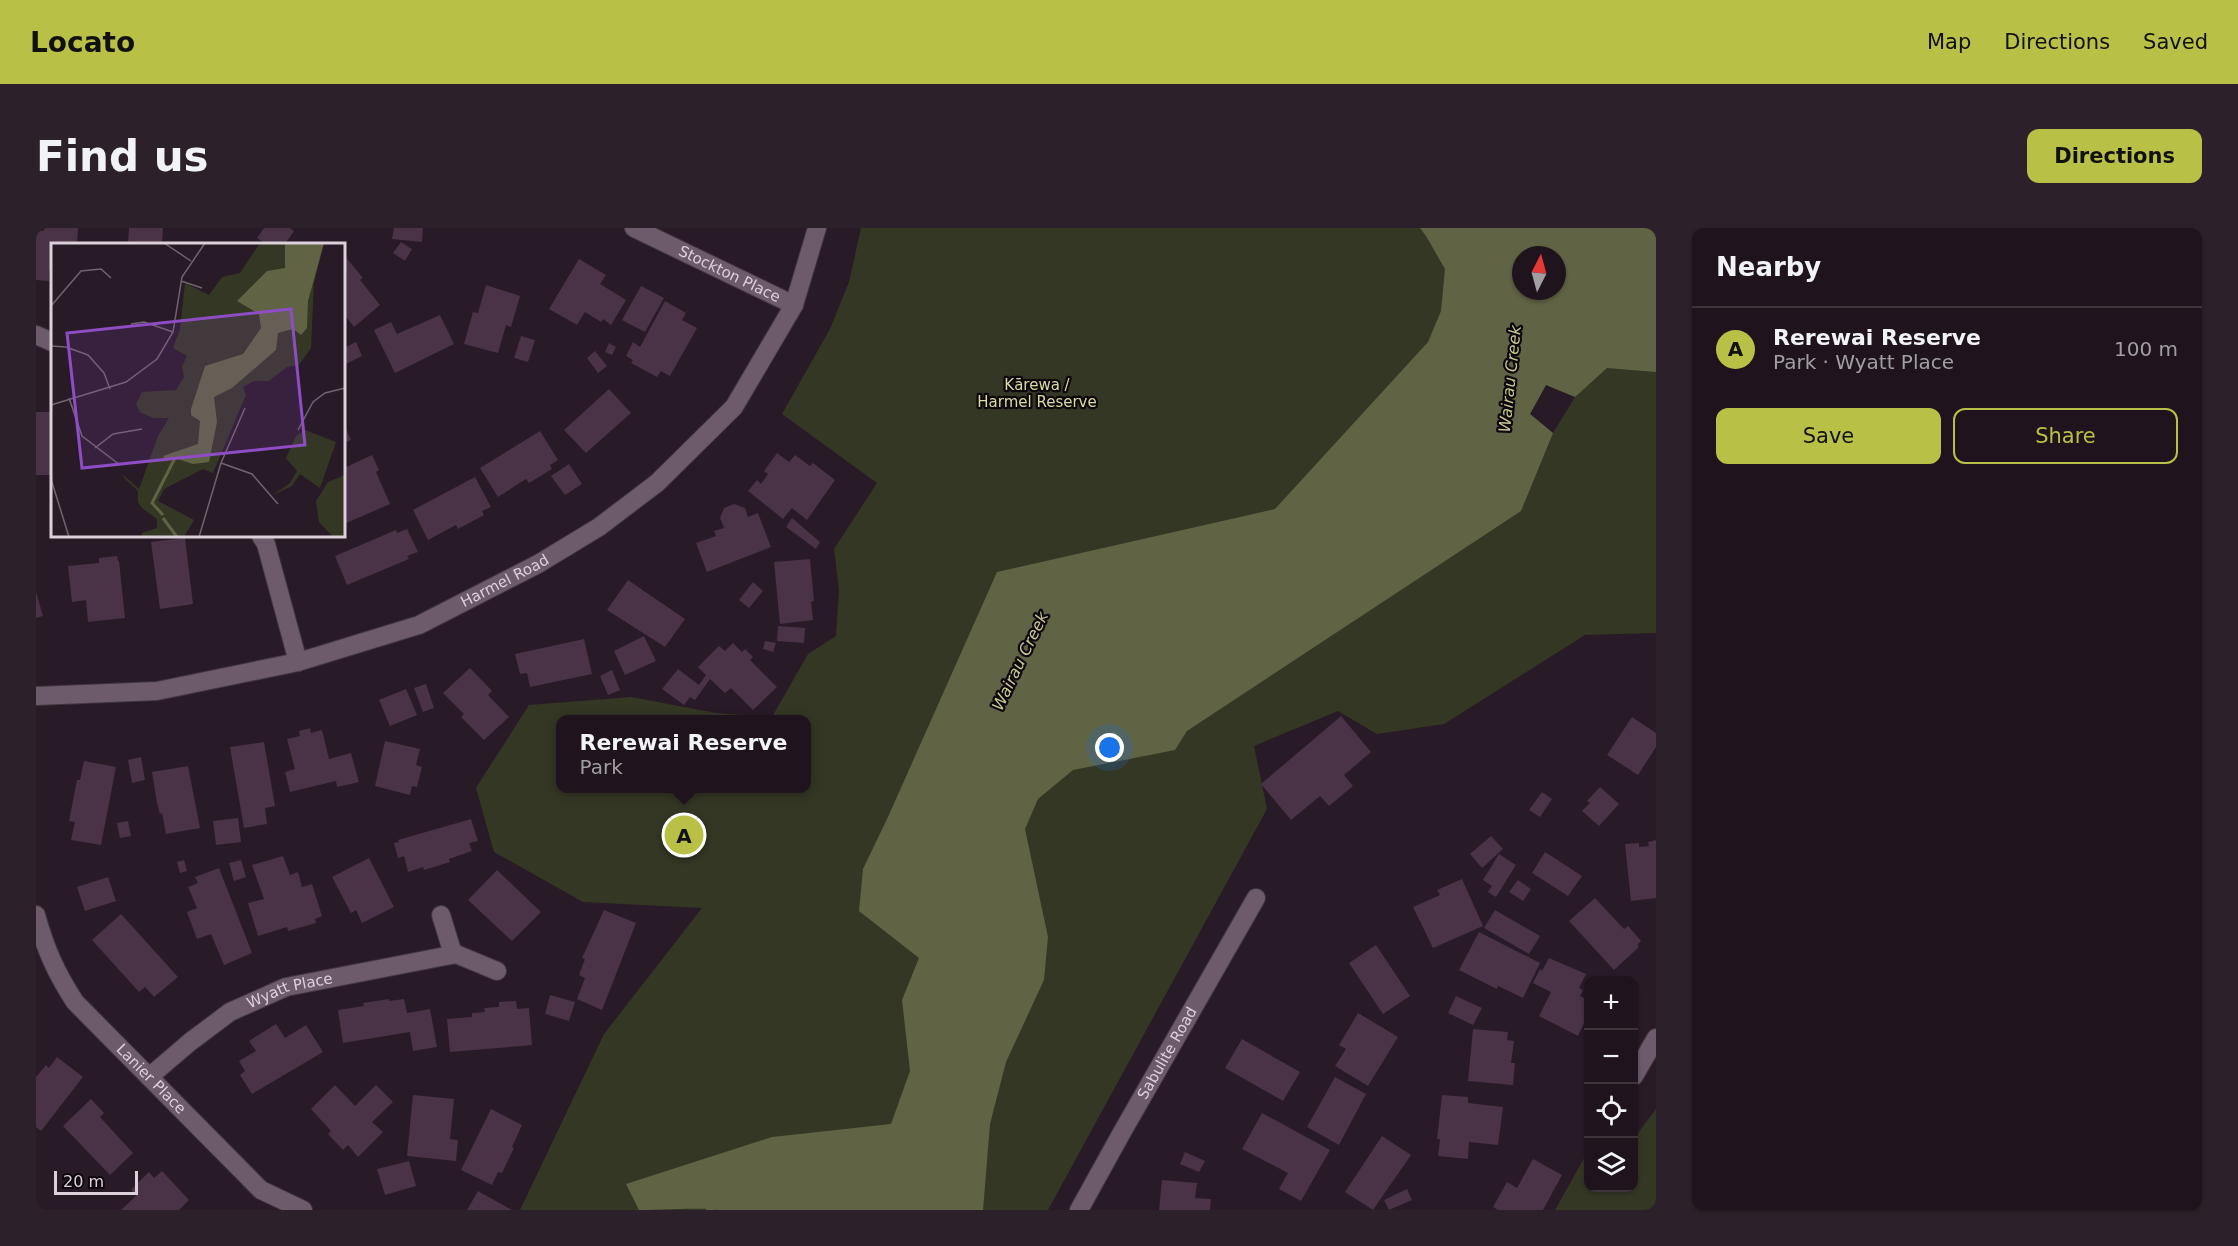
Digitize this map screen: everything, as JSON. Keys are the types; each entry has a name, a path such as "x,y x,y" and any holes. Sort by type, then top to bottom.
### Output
{"street":[{"name":"Stockton Place","path":"634,228 794,305"},
{"name":"Harmel Road","path":"36,696 157,691 298,662 419,625 538,564 599,526 657,483 734,407 794,305 817,228"},
{"path":"36,335 51,342"},
{"path":"262,537 266,544 298,662"},
{"name":"Sabulite Road","path":"1079,1210 1256,898"},
{"name":"Lanier Place","path":"36,915 46,949 75,1002 261,1190 303,1210"},
{"path":"441,915 453,954 497,971"},
{"name":"Wyatt Place","path":"149,1077 230,1012 286,987 453,954"},
{"path":"1638,1069 1656,1038"}],"green space":[{"name":"Kārewa / Harmel Reserve","path":"861,228 1656,228 1656,633 1585,635 1444,724 1377,734 1338,711 1254,746 1267,809 1048,1210 520,1210 604,1034 702,908 583,902 494,852 476,788 529,705 631,697 716,713 744,715 556,715 556,793 811,793 811,715 773,715 808,654 836,636 839,590 834,549 877,483 782,414 830,329 849,282","holes":["1546,385 1575,397 1553,433 1530,414"]},
{"path":"1656,1109 1656,1210 1555,1210 1584,1158 1584,1192 1638,1192 1638,1133"}],"water":[{"name":"Wairau Creek","path":"1420,228 1656,228 1656,372 1607,368 1575,397 1546,385 1530,414 1553,433 1521,511 1187,731 1175,750 1073,770 1038,799 1025,829 1048,937 1044,980 1006,1062 990,1124 983,1210 639,1210 626,1184 772,1137 891,1124 910,1071 902,1000 919,958 859,911 863,869 997,572 1275,509 1428,342 1441,311 1445,269"}],"building":[{"path":"44,228 78,228 77,243 51,243 49,281 36,280 36,231 44,231"},
{"path":"129,228 163,228 162,243 128,243"},
{"path":"264,228 290,228 294,231 286,243 264,243 257,238"},
{"path":"394,228 423,228 422,242 392,239"},
{"path":"401,242 412,249 405,261 393,253"},
{"path":"345,256 363,278 360,280 380,305 354,327 345,315"},
{"path":"579,259 606,275 600,284 626,300 611,325 585,312 577,325 549,309"},
{"path":"486,285 520,296 511,327 506,325 498,353 464,344 473,312 478,313"},
{"path":"641,286 664,298 645,332 622,320"},
{"path":"665,301 686,313 682,320 697,328 670,376 661,371 657,377 631,363 633,360 626,356 633,342 640,347"},
{"path":"440,315 454,344 395,373 374,330 391,322 397,334"},
{"path":"521,336 535,340 528,362 514,358"},
{"path":"356,342 362,356 346,364 345,348"},
{"path":"609,343 616,347 612,355 605,352"},
{"path":"595,351 607,366 598,373 587,358"},
{"path":"609,389 631,413 586,453 564,430"},
{"path":"36,412 51,412 51,475 36,475"},
{"path":"345,426 351,440 345,443"},
{"path":"540,431 558,460 550,465 552,469 529,483 526,479 498,497 480,468"},
{"path":"777,453 789,462 795,455 810,466 813,463 835,480 807,520 792,508 783,519 748,491 757,480 761,484 768,474 764,471"},
{"path":"372,455 379,470 376,472 390,504 345,524 345,468"},
{"path":"569,464 582,484 565,495 551,476"},
{"path":"475,477 491,507 482,511 484,515 458,529 456,525 428,540 413,510"},
{"path":"734,504 745,508 748,517 758,513 771,547 707,572 696,543 716,536 714,531 724,528 720,518 724,508"},
{"path":"792,518 820,542 816,549 786,527"},
{"path":"407,529 418,552 407,556 409,559 347,585 335,556 396,530 397,533"},
{"path":"185,538 193,604 160,609 151,542"},
{"path":"117,556 125,618 88,622 86,600 72,602 68,566 99,563 99,558"},
{"path":"810,559 814,601 811,602 813,620 780,624 774,562"},
{"path":"628,580 685,619 665,647 607,610"},
{"path":"753,582 763,591 749,608 739,600"},
{"path":"36,592 43,616 36,618"},
{"path":"778,626 805,628 804,643 777,641"},
{"path":"644,636 656,661 625,675 614,651"},
{"path":"584,639 592,674 530,687 527,673 520,674 515,654"},
{"path":"765,641 776,643 773,652 763,649"},
{"path":"733,643 742,652 745,649 753,657 750,660 777,687 753,710 731,688 725,693 710,679 695,700 690,697 684,705 662,689 678,669 699,685 706,675 698,667 719,646 725,651"},
{"path":"470,668 492,691 488,695 509,717 484,740 461,717 464,714 443,693"},
{"path":"612,670 620,690 608,695 600,676"},
{"path":"426,684 434,708 423,712 414,688"},
{"path":"406,689 417,715 390,726 379,700"},
{"path":"1341,716 1371,752 1344,775 1353,786 1329,806 1320,796 1291,820 1261,784"},
{"path":"1632,717 1656,733 1656,747 1638,775 1607,755"},
{"path":"310,728 311,733 322,730 329,759 351,753 359,782 337,787 336,781 290,792 285,772 295,769 287,739 300,736 299,731"},
{"path":"385,741 420,749 416,765 422,767 417,787 412,786 410,795 375,786"},
{"path":"264,742 275,806 265,808 267,824 244,828 230,747"},
{"path":"141,757 145,780 132,783 128,760"},
{"path":"84,761 116,767 101,845 71,840 75,822 69,821 77,780 80,780"},
{"path":"188,766 200,828 166,834 162,813 160,814 157,803 152,772"},
{"path":"1600,787 1619,804 1599,826 1582,811 1590,803 1587,801"},
{"path":"1542,792 1552,799 1540,817 1529,810"},
{"path":"238,818 241,842 216,845 213,821"},
{"path":"471,819 478,841 469,843 472,851 449,859 450,862 408,872 404,856 398,858 394,843 399,842 398,840"},
{"path":"128,821 131,836 120,838 117,823"},
{"path":"1491,836 1503,849 1482,868 1470,854"},
{"path":"1656,840 1656,898 1631,901 1625,844 1639,843 1639,847 1649,846 1648,842"},
{"path":"1545,852 1582,876 1568,896 1532,873"},
{"path":"1499,854 1516,865 1496,897 1488,892 1492,886 1483,880"},
{"path":"283,856 290,875 298,872 302,887 312,884 322,916 315,919 316,923 288,931 287,927 258,936 248,903 264,899 252,865"},
{"path":"369,858 394,907 362,923 356,910 351,913 332,877"},
{"path":"184,860 187,871 180,873 177,862"},
{"path":"241,860 246,877 234,881 229,863"},
{"path":"219,868 252,953 224,965 211,934 197,939 187,912 197,908 188,887 198,883 195,877"},
{"path":"497,870 541,912 512,941 468,900"},
{"path":"108,877 116,901 85,911 77,887"},
{"path":"1462,879 1483,926 1433,948 1413,907 1440,895 1437,890"},
{"path":"1518,880 1531,889 1523,901 1509,892"},
{"path":"1595,898 1624,929 1628,926 1641,941 1637,945 1639,947 1614,970 1569,921"},
{"path":"604,910 636,923 602,1010 577,999 585,978 579,975 585,959 582,958"},
{"path":"1495,910 1540,936 1529,954 1484,928"},
{"path":"121,914 178,977 154,997 145,987 139,992 92,940"},
{"path":"1479,932 1540,963 1523,998 1498,986 1497,989 1459,970"},
{"path":"1376,945 1410,996 1383,1014 1349,963"},
{"path":"1549,958 1586,974 1579,988 1583,990 1580,996 1584,998 1584,1023 1578,1036 1539,1016 1551,992 1533,983 1540,969 1542,971"},
{"path":"550,995 575,1002 569,1021 545,1014"},
{"path":"1456,996 1482,1008 1473,1025 1448,1013"},
{"path":"389,999 389,1001 404,999 407,1013 430,1009 437,1047 413,1051 410,1032 343,1043 338,1010"},
{"path":"516,1001 517,1009 529,1008 532,1045 450,1052 447,1019 472,1017 472,1013 485,1012 484,1008 499,1007 499,1002"},
{"path":"1358,1013 1398,1037 1368,1086 1335,1066 1346,1049 1339,1045"},
{"path":"276,1024 285,1038 306,1025 323,1052 252,1094 240,1075 245,1071 239,1061 256,1051 249,1041"},
{"path":"1473,1029 1508,1032 1507,1040 1514,1041 1511,1063 1515,1063 1513,1085 1468,1081"},
{"path":"1242,1039 1300,1072 1283,1101 1225,1068"},
{"path":"57,1057 83,1077 41,1131 36,1127 36,1077 46,1065 49,1068"},
{"path":"1335,1077 1366,1094 1339,1145 1307,1127"},
{"path":"335,1085 355,1106 376,1085 393,1102 372,1122 383,1132 358,1157 348,1145 343,1150 328,1134 331,1131 311,1109"},
{"path":"413,1095 454,1099 450,1139 458,1140 456,1161 407,1156"},
{"path":"1442,1095 1468,1097 1468,1103 1503,1107 1498,1145 1469,1142 1468,1159 1438,1156 1440,1139 1437,1139"},
{"path":"91,1099 104,1113 100,1117 133,1153 110,1175 63,1126"},
{"path":"491,1109 522,1125 502,1173 498,1172 492,1185 461,1170"},
{"path":"1262,1113 1330,1150 1301,1201 1279,1189 1288,1173 1242,1149"},
{"path":"1382,1136 1411,1155 1373,1210 1345,1192"},
{"path":"1185,1152 1205,1161 1199,1172 1180,1164"},
{"path":"1533,1159 1562,1175 1543,1210 1498,1210 1493,1207 1507,1182 1517,1188"},
{"path":"409,1161 416,1186 385,1195 377,1169"},
{"path":"162,1171 189,1200 179,1210 121,1210 136,1196 131,1190 149,1172 154,1178"},
{"path":"1162,1180 1197,1183 1195,1198 1211,1199 1210,1210 1159,1210"},
{"path":"1407,1189 1412,1200 1389,1210 1384,1200"},
{"path":"478,1191 512,1210 467,1210"}],"place":[{"name":"Rerewai Reserve","path":"684,835"}]}
